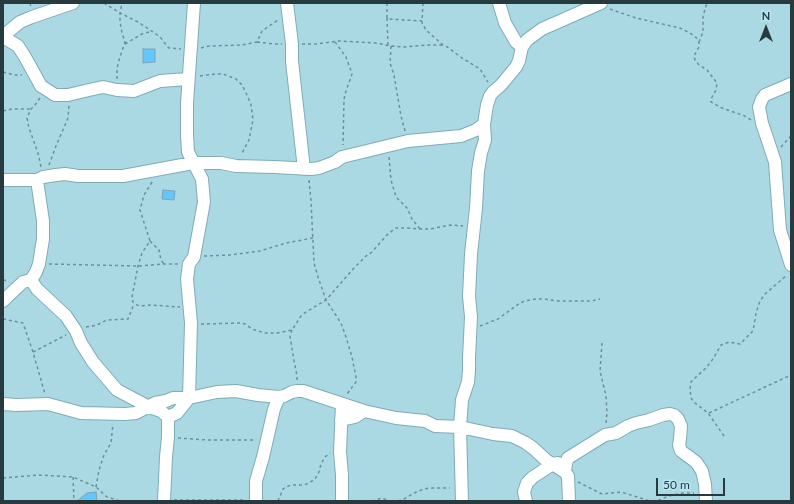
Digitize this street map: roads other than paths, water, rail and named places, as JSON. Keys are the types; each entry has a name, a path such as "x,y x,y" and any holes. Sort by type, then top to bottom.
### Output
{"street":[{"path":"73,3 20,22 3,36 20,49 40,84 55,94 68,95 103,87 117,90 134,90 160,81 188,79"},
{"path":"168,417 177,412 189,398 191,323 187,279 204,202 202,179 188,152 187,135 188,79 194,3"},
{"path":"499,3 505,23 516,42 522,47"},
{"path":"462,501 460,427 462,400 468,382 469,371 471,316 469,296 471,254 478,171 485,140 484,124 487,105 493,92 516,67 522,47 527,40 542,29 599,4"},
{"path":"288,9 292,44 292,68 304,169"},
{"path":"791,84 765,95 759,107 762,123 775,162 780,230 791,265"},
{"path":"3,180 42,178 56,174 78,176 123,176 193,163 311,169 335,162 342,157 408,141 461,136 476,130 484,124"},
{"path":"3,301 23,282 31,280 39,264 43,239 42,178"},
{"path":"31,280 38,289 66,316 76,330 81,343 93,362 113,386 117,390 148,407 161,411 168,417 164,501"},
{"path":"3,404 45,404 81,413 124,414 136,413 154,403 174,398 189,398 217,392 236,391 279,397 297,390 302,390 364,411 396,418 425,421 435,426 460,427 492,434 512,436 530,445 546,460 566,474"},
{"path":"256,500 256,481 274,408 279,397"},
{"path":"342,404 340,444 342,501"},
{"path":"341,420 355,417 364,411"},
{"path":"526,501 524,492 527,483 533,476 553,464 568,458 605,435 616,433 632,425 670,414 674,415 678,419 681,426 678,445 681,451 696,462 702,471 706,497"},
{"path":"568,458 566,463 566,474 569,501"}]}
